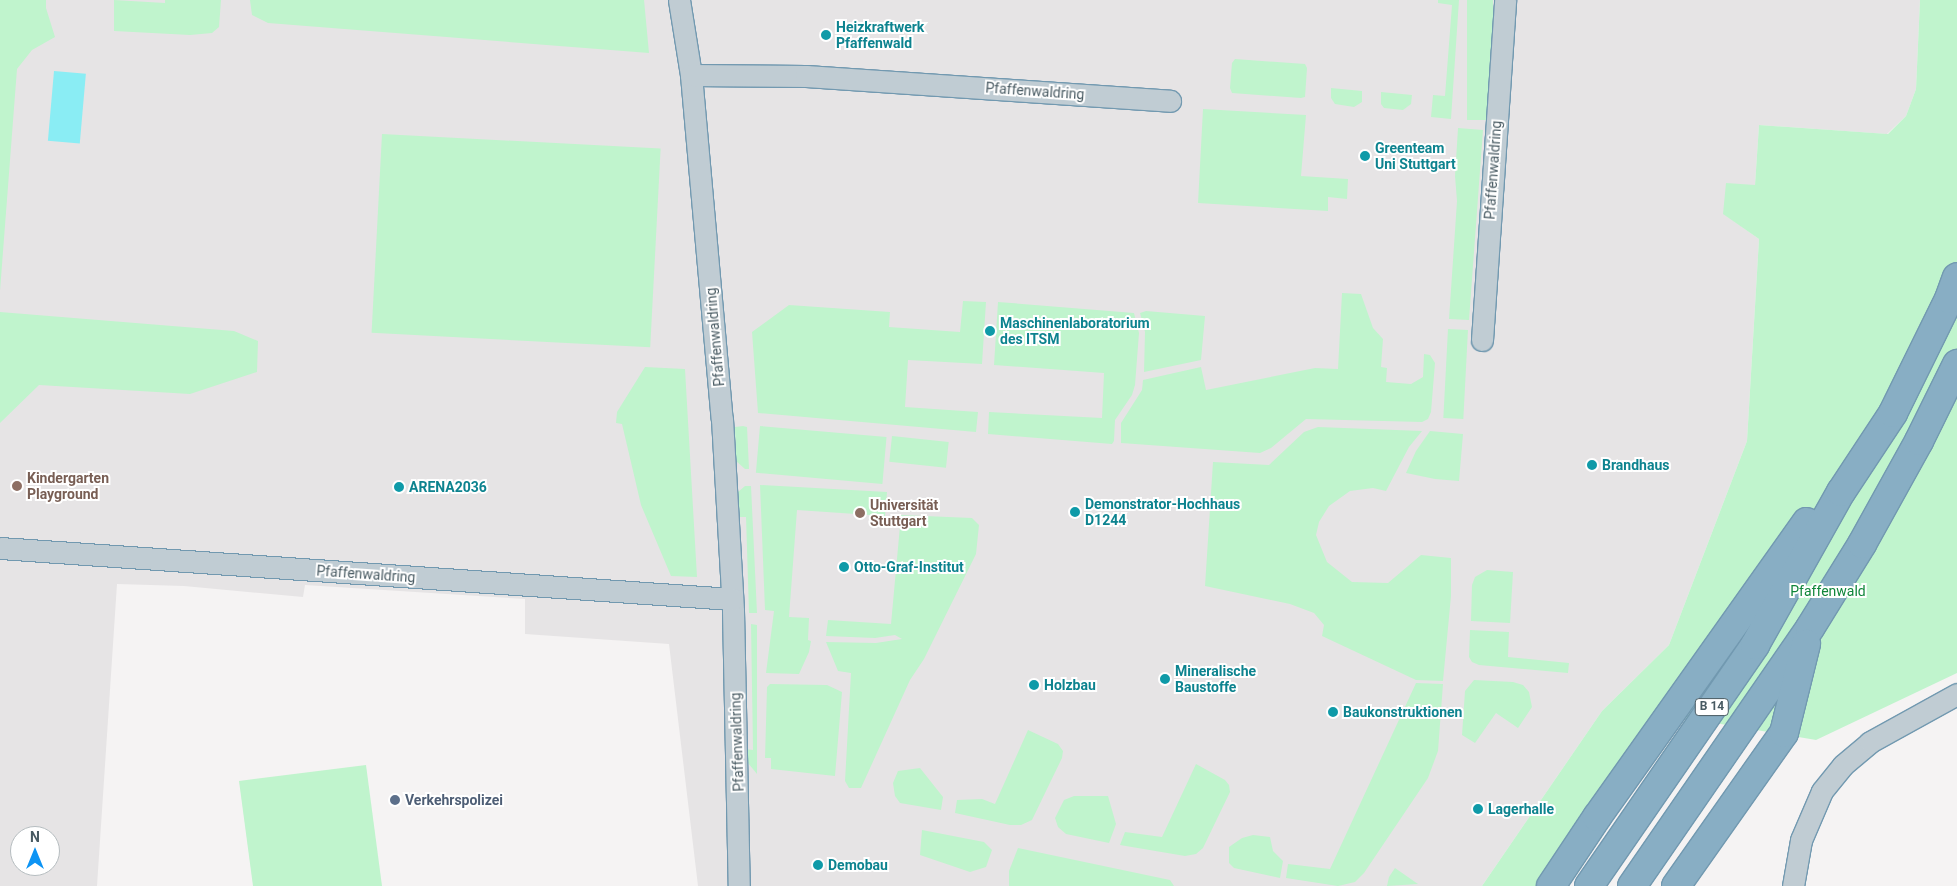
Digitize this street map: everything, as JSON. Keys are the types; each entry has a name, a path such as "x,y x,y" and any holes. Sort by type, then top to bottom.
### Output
{"highway":[{"name":"B 14","path":"1589,886 1755,645 1841,492 1893,413 1949,300 1957,277"},
{"name":"B 14","path":"1632,886 1810,628 1862,544 1900,477 1957,364"},
{"name":"B 14","path":"1551,886 1597,817 1807,522 1825,521"},
{"name":"B 14","path":"1676,886 1784,733 1810,628"}],"street":[{"name":"Pfaffenwaldring","path":"679,0 691,75 718,367 732,599 739,886"},
{"name":"Pfaffenwaldring","path":"1482,340 1505,0"},
{"name":"Pfaffenwaldring","path":"691,75 815,76 1170,101"},
{"name":"Pfaffenwaldring","path":"0,548 732,599"},
{"path":"1793,886 1801,840 1822,791 1843,765 1870,742 1957,694"}],"shaded area":[{"name":"Universität Stuttgart","path":"0,0 1920,0 1916,89 1906,116 1887,134 1759,125 1755,185 1724,214 1759,239 1747,441 1669,645 1602,711 1482,886 698,886 669,644 525,634 525,599 305,585 303,597 184,586 117,584 97,886 0,886"}],"green space":[{"path":"0,0 46,0 46,8 55,37 32,50 17,69 0,291"},
{"path":"114,0 165,3 165,0 221,0 219,27 212,33 190,35 114,31"},
{"path":"250,0 644,0 649,53 268,23 252,15"},
{"path":"1438,0 1459,0 1451,119 1431,117 1433,95 1445,96 1452,5 1438,3"},
{"path":"1467,0 1493,0 1493,120 1467,120"},
{"name":"Pfaffenwald","path":"1920,0 1957,0 1957,673 1816,740 1656,713 1537,886 1482,886 1602,711 1669,645 1747,441 1759,239 1723,214 1726,183 1755,185 1759,125 1888,134 1906,116 1916,89"},
{"path":"1235,59 1305,64 1307,68 1305,97 1232,93 1230,88 1232,63"},
{"path":"1331,88 1362,91 1362,102 1354,107 1335,104 1331,98"},
{"path":"1381,92 1412,95 1411,104 1403,110 1384,108 1381,104"},
{"path":"1203,109 1306,115 1301,176 1348,179 1347,199 1328,197 1328,211 1198,203"},
{"path":"1458,128 1483,130 1469,320 1449,319 1457,201 1455,176"},
{"path":"382,134 661,149 650,347 372,333"},
{"path":"1342,293 1361,294 1373,328 1383,339 1381,367 1387,368 1386,382 1411,384 1423,377 1424,354 1430,355 1435,363 1431,412 1428,419 1422,422 1306,419 1271,448 1260,453 1121,443 1121,423 1142,390 1143,380 1201,367 1206,390 1315,368 1338,369"},
{"path":"963,301 986,302 982,364 908,360 905,407 978,412 976,432 758,413 752,332 789,305 890,312 889,327 960,332"},
{"path":"998,302 1134,313 1139,333 1135,385 1132,395 1115,420 1114,441 1112,444 988,434 989,412 1102,418 1104,373 994,365"},
{"path":"1146,311 1205,316 1201,360 1144,372 1145,332 1140,313"},
{"path":"0,312 234,331 258,341 257,372 190,394 39,385 0,423"},
{"path":"1448,329 1468,330 1463,419 1443,418"},
{"path":"645,367 685,369 697,577 671,576 641,505 622,424 616,423 617,412"},
{"path":"760,426 887,437 882,484 756,473"},
{"path":"735,427 747,427 749,469 745,469 736,461"},
{"path":"1318,427 1422,431 1409,447 1386,491 1373,488 1350,491 1329,506 1319,522 1316,535 1327,562 1352,582 1388,583 1421,555 1451,558 1451,596 1443,681 1416,680 1322,636 1324,625 1314,613 1290,604 1205,586 1213,462 1269,465 1304,432"},
{"path":"1430,431 1463,434 1459,481 1435,479 1406,473 1416,451"},
{"path":"892,436 949,442 946,468 889,462"},
{"path":"760,485 887,492 885,516 797,510 789,617 809,618 808,640 811,641 809,652 799,674 766,673 774,611 765,610"},
{"path":"745,486 751,486 757,613 749,613 746,517 740,517 738,492"},
{"path":"901,515 972,518 979,525 976,554 924,659 910,680 861,788 849,788 845,781 851,673 838,671 826,642 876,643 902,639 895,635 875,638 826,636 828,620 891,624"},
{"path":"1487,570 1513,572 1510,623 1471,621 1472,585 1475,577"},
{"path":"751,624 757,625 757,774 748,763 745,749 753,750"},
{"path":"1470,630 1509,632 1508,657 1569,663 1568,673 1479,665 1472,662 1469,657"},
{"path":"1474,680 1513,682 1523,685 1529,692 1532,707 1518,728 1496,713 1475,743 1462,735 1465,691"},
{"path":"1416,683 1443,684 1438,751 1428,778 1364,873 1355,882 1338,886 1286,878 1288,864 1330,869"},
{"path":"770,684 827,685 842,692 835,776 771,769 771,758 765,758 767,687"},
{"path":"1028,730 1058,744 1063,751 1062,758 1032,820 1021,825 1010,825 955,813 957,800 982,799 995,804"},
{"path":"1196,764 1225,780 1229,785 1230,792 1203,848 1196,854 1185,856 1120,845 1125,832 1162,837"},
{"path":"366,765 382,886 253,886 239,781"},
{"path":"920,768 943,797 941,810 900,803 895,796 893,783 898,771"},
{"path":"1074,796 1108,796 1116,824 1109,843 1066,834 1058,827 1055,818 1064,800"},
{"path":"922,830 984,842 992,850 986,867 970,872 920,855"},
{"path":"1253,835 1270,837 1273,851 1283,861 1280,878 1234,868 1229,863 1229,847 1242,838"},
{"path":"1018,848 1170,880 1174,886 1009,886 1009,871"},
{"path":"1395,868 1418,884 1387,886 1389,877"}],"water":[{"path":"54,71 86,74 80,144 48,141"}],"place":[{"name":"Heizkraftwerk Pfaffenwald","path":"826,35"},
{"name":"Greenteam Uni Stuttgart","path":"1365,156"},
{"name":"Maschinenlaboratorium des ITSM","path":"990,331"},
{"name":"Brandhaus","path":"1592,465"},
{"name":"Kindergarten Playground","path":"17,486"},
{"name":"ARENA2036","path":"399,487"},
{"name":"Demonstrator-Hochhaus D1244","path":"1075,512"},
{"name":"Universität Stuttgart","path":"860,513"},
{"name":"Otto-Graf-Institut","path":"844,567"},
{"name":"Mineralische Baustoffe","path":"1165,679"},
{"name":"Holzbau","path":"1034,685"},
{"name":"Baukonstruktionen","path":"1333,712"},
{"name":"Verkehrspolizei","path":"395,800"},
{"name":"Lagerhalle","path":"1478,809"},
{"name":"Demobau","path":"818,865"}]}
